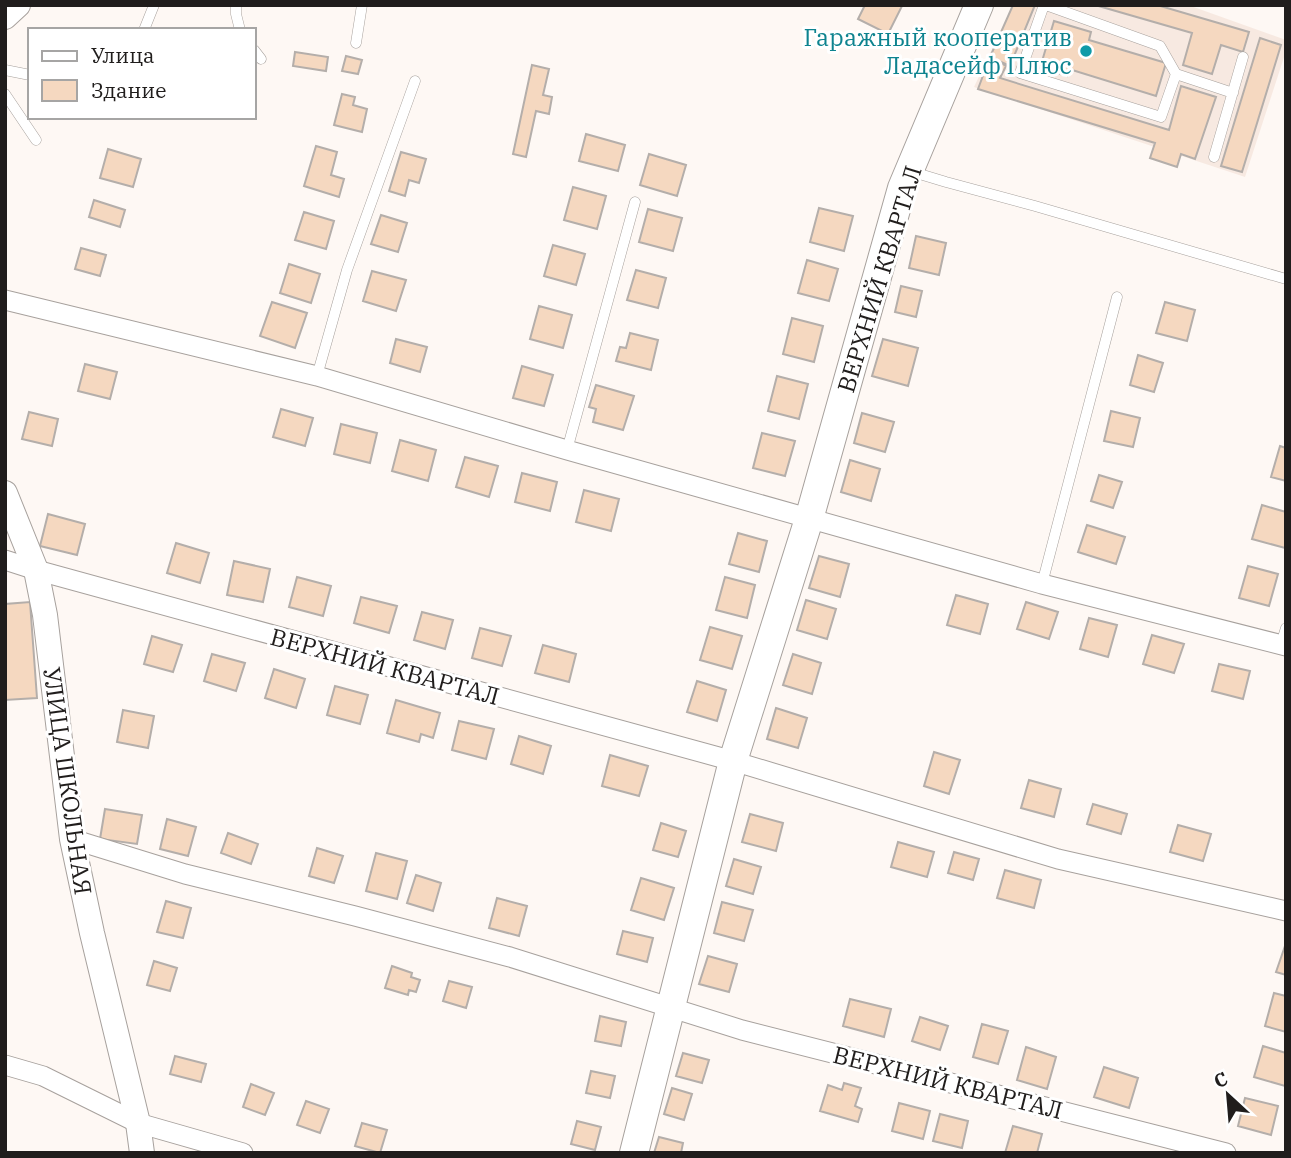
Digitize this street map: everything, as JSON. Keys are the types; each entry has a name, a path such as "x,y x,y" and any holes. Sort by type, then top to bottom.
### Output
{"main road":[{"name":"ВЕРХНИЙ КВАРТАЛ","path":"634,1153 733,761 809,519 902,188 979,5"}],"street":[{"path":"5,17 18,5"},
{"path":"5,300 317,376 567,450 1042,584 1284,639"},
{"name":"УЛИЦА ШКОЛЬНАЯ","path":"5,493 36,570 45,615 72,839 138,1123 142,1153"},
{"name":"ВЕРХНИЙ КВАРТАЛ","path":"5,560 733,761"},
{"path":"733,761 1058,859 1286,911"},
{"name":"ВЕРХНИЙ КВАРТАЛ","path":"72,839 185,874 510,957 742,1030 1226,1153"},
{"path":"5,1065 43,1076 138,1123 243,1153"}],"lane":[{"path":"145,28 154,5"},
{"path":"236,5 240,28"},
{"path":"355,43 362,5"},
{"path":"1176,75 1161,117 1020,73 1045,5 1160,46 1176,75 1233,93"},
{"path":"256,53 261,59"},
{"path":"1214,157 1243,57"},
{"path":"5,70 28,75"},
{"path":"317,376 347,271 415,81"},
{"path":"5,94 36,140"},
{"path":"910,171 1286,279"},
{"path":"567,450 635,202"},
{"path":"1042,584 1117,297"}],"shaded area":[{"name":"Гаражный кооператив Ладасейф Плюс","path":"1013,5 1188,5 1286,40 1286,51 1245,177 974,87"}],"building":[{"path":"865,5 902,6 888,34 858,19"},
{"path":"1013,5 1035,5 1010,66 990,57"},
{"path":"1095,5 1157,5 1249,32 1243,52 1221,45 1212,74 1183,65 1192,33"},
{"name":"Гаражный кооператив Ладасейф Плюс","path":"1054,21 1091,32 1089,40 1166,63 1156,96 1069,69 1067,76 1040,68"},
{"path":"1260,38 1281,45 1242,172 1221,166"},
{"path":"295,52 328,57 326,71 293,66"},
{"path":"346,56 362,60 358,74 342,71"},
{"path":"990,57 1006,66 1000,78 1169,130 1181,86 1216,97 1195,159 1181,154 1177,167 1150,158 1155,143 978,89"},
{"path":"532,65 549,69 543,95 552,97 549,114 536,111 526,157 513,154"},
{"path":"342,94 355,97 353,105 367,109 362,132 334,125"},
{"path":"586,134 625,145 618,171 579,161"},
{"path":"316,146 337,152 331,175 344,179 339,197 304,186"},
{"path":"108,149 141,159 133,187 100,178"},
{"path":"401,152 426,159 419,183 409,180 405,196 389,191"},
{"path":"649,154 686,165 677,196 640,185"},
{"path":"573,187 606,196 597,229 564,220"},
{"path":"94,200 125,210 120,227 89,217"},
{"path":"819,208 853,216 844,251 810,242"},
{"path":"648,209 682,218 673,251 639,242"},
{"path":"304,212 334,221 326,249 295,240"},
{"path":"381,215 407,223 398,252 371,244"},
{"path":"916,236 946,243 939,275 909,268"},
{"path":"553,245 585,254 576,285 544,276"},
{"path":"81,248 106,255 100,276 75,269"},
{"path":"807,260 838,269 829,301 798,293"},
{"path":"289,264 320,274 311,303 280,293"},
{"path":"636,270 666,278 658,308 627,300"},
{"path":"372,271 406,280 396,311 363,301"},
{"path":"901,286 922,291 916,317 895,312"},
{"path":"272,302 307,313 295,348 260,336"},
{"path":"1165,302 1195,310 1187,341 1156,333"},
{"path":"539,306 572,315 563,348 530,339"},
{"path":"792,318 823,326 814,362 783,354"},
{"path":"630,333 658,340 651,370 616,361 620,347 626,348"},
{"path":"396,339 427,347 420,372 390,363"},
{"path":"883,339 918,348 908,386 872,376"},
{"path":"1138,355 1163,363 1154,392 1130,385"},
{"path":"85,364 117,372 110,399 78,391"},
{"path":"522,366 553,375 544,406 513,398"},
{"path":"777,376 808,384 799,419 768,411"},
{"path":"596,385 634,396 623,430 593,422 596,409 589,407"},
{"path":"281,409 313,418 305,446 273,437"},
{"path":"1111,411 1140,418 1133,447 1104,441"},
{"path":"29,412 58,419 52,446 22,439"},
{"path":"862,413 894,422 885,452 854,443"},
{"path":"341,424 377,433 370,463 334,454"},
{"path":"762,433 795,441 785,476 753,468"},
{"path":"400,440 436,450 428,481 392,471"},
{"path":"1280,446 1286,448 1286,481 1271,477"},
{"path":"465,457 498,466 489,497 456,487"},
{"path":"850,460 880,469 871,501 841,492"},
{"path":"522,473 557,482 550,511 515,502"},
{"path":"1099,475 1122,482 1113,508 1091,501"},
{"path":"584,490 619,499 611,531 576,522"},
{"path":"1262,505 1286,512 1285,548 1252,539"},
{"path":"48,514 85,524 77,555 40,546"},
{"path":"1087,525 1125,537 1116,564 1078,552"},
{"path":"738,533 767,541 759,572 729,564"},
{"path":"176,543 209,553 200,583 167,573"},
{"path":"819,556 849,564 840,597 809,588"},
{"path":"234,561 270,569 263,602 227,595"},
{"path":"1248,566 1278,574 1269,606 1239,598"},
{"path":"297,577 331,586 323,616 289,607"},
{"path":"725,577 755,585 747,618 716,610"},
{"path":"956,595 988,604 980,634 947,625"},
{"path":"361,597 397,606 389,633 354,623"},
{"path":"806,600 836,609 827,639 797,630"},
{"path":"30,602 37,698 5,700 5,604"},
{"path":"1026,602 1058,612 1049,639 1017,629"},
{"path":"422,612 453,620 445,649 414,640"},
{"path":"1089,618 1117,625 1108,657 1080,649"},
{"path":"710,627 742,636 732,669 700,660"},
{"path":"480,628 511,636 502,666 472,658"},
{"path":"1152,635 1184,644 1174,673 1143,664"},
{"path":"152,636 182,645 173,672 144,664"},
{"path":"543,645 576,654 569,682 535,673"},
{"path":"212,654 245,663 236,691 204,681"},
{"path":"793,654 821,663 812,694 783,685"},
{"path":"1219,664 1250,671 1243,699 1212,691"},
{"path":"274,669 305,679 296,708 265,698"},
{"path":"697,681 726,690 717,721 687,712"},
{"path":"335,686 368,695 360,724 327,715"},
{"path":"396,700 440,713 433,738 421,734 419,742 387,733"},
{"path":"776,708 807,718 798,748 767,739"},
{"path":"123,710 154,716 148,748 117,742"},
{"path":"459,721 494,729 486,759 452,750"},
{"path":"519,736 551,746 543,774 511,764"},
{"path":"934,752 960,760 949,794 924,786"},
{"path":"610,755 648,766 639,796 602,786"},
{"path":"1029,780 1061,789 1054,817 1021,808"},
{"path":"1093,804 1127,814 1121,834 1087,824"},
{"path":"105,809 142,815 137,844 100,839"},
{"path":"750,814 783,823 776,851 742,842"},
{"path":"167,819 196,827 188,856 160,849"},
{"path":"661,823 686,831 678,857 653,850"},
{"path":"1178,825 1211,834 1203,861 1170,852"},
{"path":"228,833 258,844 251,864 221,853"},
{"path":"898,842 934,852 927,877 891,867"},
{"path":"317,848 343,856 334,883 309,876"},
{"path":"954,852 979,859 973,880 948,873"},
{"path":"376,853 407,861 397,899 366,891"},
{"path":"734,859 761,867 753,894 726,886"},
{"path":"1005,870 1041,880 1034,908 997,898"},
{"path":"416,875 441,883 433,911 407,903"},
{"path":"641,878 674,888 664,920 631,910"},
{"path":"497,898 527,906 519,936 489,928"},
{"path":"166,901 191,908 183,938 157,932"},
{"path":"722,902 753,910 744,941 714,933"},
{"path":"623,931 653,938 647,962 617,954"},
{"path":"1286,943 1286,975 1276,972"},
{"path":"708,956 737,964 729,992 699,984"},
{"path":"154,961 177,968 170,991 147,985"},
{"path":"392,966 412,973 411,977 420,980 416,992 409,990 408,995 385,988"},
{"path":"449,981 472,987 466,1008 443,1001"},
{"path":"1274,993 1286,996 1286,1032 1265,1026"},
{"path":"850,999 891,1009 884,1037 843,1026"},
{"path":"600,1016 626,1022 621,1046 595,1041"},
{"path":"920,1017 948,1026 940,1050 912,1041"},
{"path":"982,1024 1008,1031 998,1064 973,1057"},
{"path":"1263,1046 1286,1053 1285,1086 1254,1077"},
{"path":"1026,1047 1056,1057 1047,1089 1017,1080"},
{"path":"683,1053 709,1060 702,1083 676,1076"},
{"path":"175,1056 206,1064 201,1082 170,1074"},
{"path":"1104,1067 1138,1078 1129,1108 1094,1097"},
{"path":"591,1071 615,1076 610,1098 586,1093"},
{"path":"844,1083 861,1088 855,1106 862,1109 858,1122 820,1111 828,1085 842,1090"},
{"path":"251,1084 274,1093 265,1115 243,1107"},
{"path":"672,1088 692,1094 684,1120 664,1114"},
{"path":"1245,1098 1278,1106 1271,1135 1238,1126"},
{"path":"306,1101 329,1109 320,1133 297,1125"},
{"path":"899,1103 930,1111 923,1139 892,1131"},
{"path":"940,1114 968,1121 962,1148 933,1141"},
{"path":"577,1121 601,1127 595,1150 571,1144"},
{"path":"362,1123 387,1130 380,1153 355,1146"},
{"path":"1013,1126 1042,1134 1037,1153 1005,1153"},
{"path":"659,1137 683,1143 681,1153 654,1153"}],"place":[{"name":"Гаражный кооператив Ладасейф Плюс","path":"1086,51"}]}
